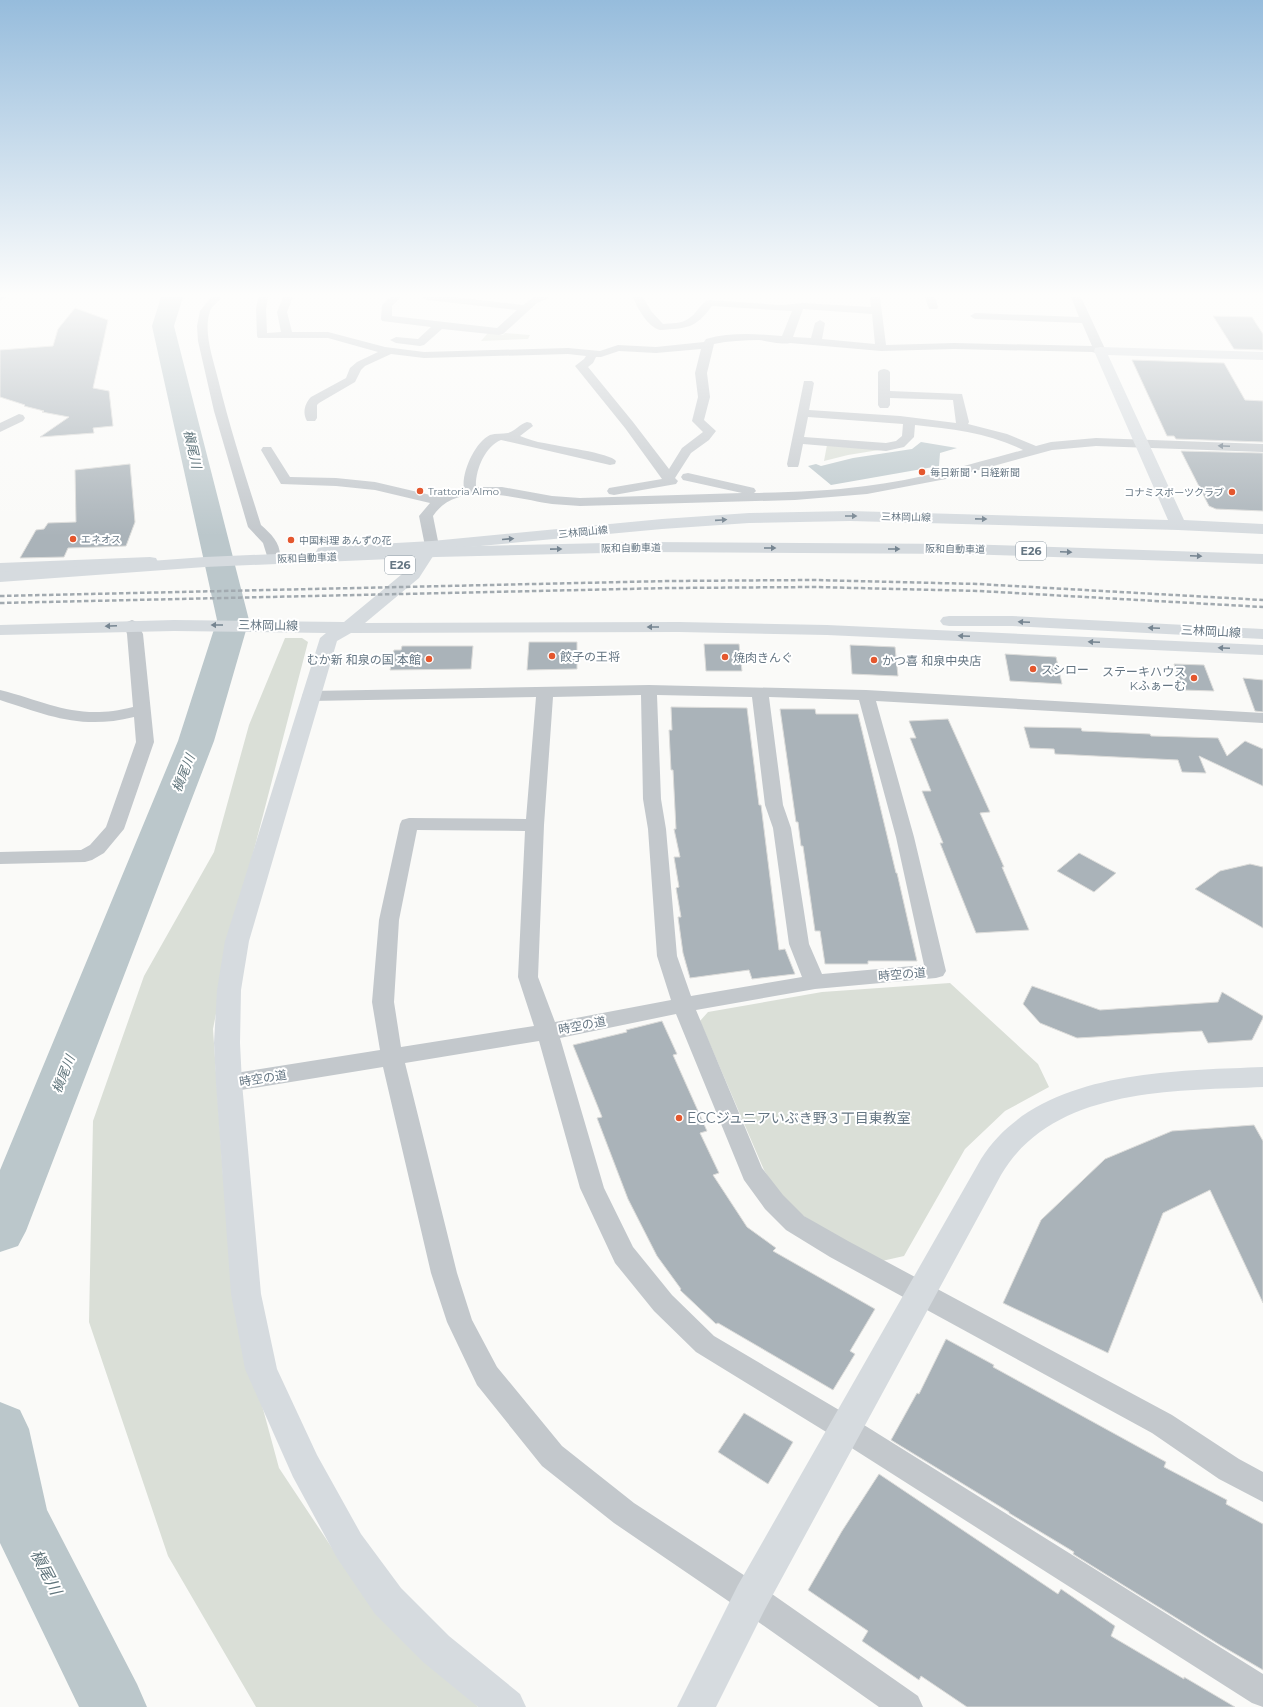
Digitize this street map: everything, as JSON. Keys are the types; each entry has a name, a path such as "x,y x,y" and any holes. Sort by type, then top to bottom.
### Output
{"main road":[{"path":"1112,377 1178,525"},
{"name":"三林岡山線","path":"0,568 266,556 432,546 662,524 775,517 850,516 1178,525 1263,529"},
{"name":"三林岡山線","path":"550,535 777,530 866,530 1131,537 1263,543"},
{"path":"432,546 413,574 348,628 329,638 310,696 237,942 229,990 227,1043 229,1083 246,1294 260,1369 305,1466 349,1546 388,1601 436,1649 506,1707"},
{"name":"阪和自動車道","path":"0,577 205,562 436,552 649,547 973,561 1131,565 1263,571"},
{"name":"阪和自動車道","path":"0,587 198,575 433,564 644,560 962,549 1263,559"},
{"name":"三林岡山線","path":"679,627 734,620 1012,621 1263,634"},
{"name":"三林岡山線","path":"0,630 132,625 270,625 348,628 679,627 878,631 1263,650"},
{"path":"696,1707 751,1598 846,1429 990,1166 1006,1145 1032,1123 1067,1104 1106,1091 1180,1081 1263,1077"}],"street":[{"path":"212,377 219,409 255,527 269,540 274,550 266,556"},
{"path":"310,418 311,404 315,400 351,380 352,377"},
{"path":"555,500 560,496 572,492 588,489 617,491 671,481 589,377"},
{"path":"668,477 675,473 684,453 695,444 706,438 710,431 698,421 704,397 701,377"},
{"path":"884,377 884,419"},
{"path":"792,464 798,440 808,383"},
{"path":"884,394 958,397 963,422 960,427"},
{"path":"803,414 909,421 960,427 1005,437 1035,451"},
{"path":"0,428 19,418"},
{"path":"798,440 886,447 900,444 908,437 909,421"},
{"path":"510,438 528,426"},
{"path":"471,491 469,487 471,474 477,457 486,444 497,436 542,447 591,455 610,461"},
{"path":"432,546 426,516 429,510 439,501 471,491 495,490 555,500 609,502 765,497 867,490 908,484 984,466 1035,451 1070,444 1142,444 1263,448"},
{"path":"267,450 282,465 286,481 326,478 363,488 439,501"},
{"path":"688,477 742,489 765,497"},
{"path":"0,858 85,856 97,849 115,829 145,742 135,634 132,625"},
{"path":"310,696 649,690 760,692 866,695 1263,718"},
{"path":"649,690 652,799 657,829 667,956 683,1005 752,1173 774,1202 795,1223 839,1250 1162,1424 1229,1469 1263,1488"},
{"path":"544,692 528,977 548,1032 592,1188 624,1254 663,1304 705,1344 846,1429 1263,1692"},
{"path":"760,692 774,805 782,828 799,944 815,982"},
{"name":"時空の道","path":"229,1083 548,1032 683,1005 815,982 936,971 905,837 866,695"},
{"path":"0,696 70,715 93,718 110,717 142,710"},
{"path":"536,825 409,824 389,920 383,1002 392,1057 444,1273 460,1322 487,1376 552,1456 624,1513 751,1598 907,1707"}],"shaded area":[{"path":"921,442 957,448 940,453 939,466 831,485 808,466 816,464 821,466 853,458 912,449"},
{"path":"827,445 885,449 848,455 824,461"},
{"path":"285,638 302,638 308,642 230,942 213,1029 223,1175 243,1335 279,1468 340,1560 478,1707 256,1707 168,1556 89,1322 93,1121 144,976 214,852 249,725"},
{"path":"950,983 1038,1064 1049,1087 1005,1111 965,1149 904,1256 882,1261 827,1231 799,1213 777,1191 764,1170 700,1021 708,1012 822,992"}],"building":[{"path":"0,377 96,377 93,388 109,391 113,426 93,428 94,433 40,437 69,417 42,412 44,411 24,406 25,405 0,397"},
{"path":"1140,377 1232,377 1245,400 1263,401 1263,442 1176,439 1174,436 1167,436"},
{"name":"コナミスポーツクラブ","path":"1181,451 1263,453 1263,511 1216,509 1209,506"},
{"path":"130,464 135,522 126,546 68,548 64,557 20,558 36,530 44,529 48,523 76,522 75,470"},
{"name":"餃子の王将","path":"529,642 577,642 577,669 527,670"},
{"name":"焼肉きんぐ","path":"704,644 739,644 742,671 706,671"},
{"name":"かつ喜 和泉中央店","path":"850,645 895,647 898,676 852,674"},
{"name":"むか新 和泉の国 本館","path":"402,646 473,646 471,669 390,670 394,650 401,650"},
{"name":"スシロー","path":"1005,654 1056,657 1062,684 1010,681"},
{"name":"ステーキハウス Kふぁーむ","path":"1174,664 1204,665 1214,691 1183,690"},
{"path":"1243,678 1263,680 1263,712 1255,711"},
{"path":"671,707 747,708 779,950 785,949 795,974 752,979 749,970 690,978 683,953 678,917 681,917 676,888 679,887 674,857 680,857 674,829 676,829 669,730 672,730"},
{"path":"780,709 815,709 816,714 858,714 917,961 868,961 868,964 825,964 820,931 815,931 803,846 801,846 798,822 796,822"},
{"path":"948,719 990,812 980,813 1004,867 1002,867 1029,930 976,933 940,843 943,843 922,791 931,791 910,738 916,738 909,721"},
{"path":"1024,727 1081,728 1082,731 1150,734 1151,736 1218,738 1227,756 1245,741 1263,749 1263,786 1199,756 1206,773 1182,772 1178,760 1055,754 1054,749 1030,748"},
{"path":"1079,853 1116,873 1094,892 1057,871"},
{"path":"1250,864 1263,867 1263,928 1195,889 1220,871"},
{"path":"1032,986 1100,1010 1218,1002 1222,992 1263,1016 1263,1018 1252,1040 1208,1043 1202,1031 1077,1038 1040,1023 1023,1004"},
{"path":"662,1021 677,1054 673,1055 707,1131 700,1133 719,1173 713,1175 747,1227 776,1248 773,1251 875,1309 850,1351 855,1354 833,1390 718,1323 716,1324 680,1290 681,1289 657,1256 628,1199 597,1118 602,1117 573,1045 627,1032 626,1030"},
{"path":"1254,1125 1263,1141 1263,1303 1210,1190 1163,1213 1108,1353 1003,1303 1041,1220 1105,1159 1172,1131"},
{"path":"946,1339 994,1365 993,1367 1166,1462 1164,1467 1227,1500 1226,1504 1263,1524 1263,1670 1220,1645 1073,1554 1074,1552 891,1440 917,1393 919,1394"},
{"path":"744,1413 793,1442 768,1484 718,1452"},
{"path":"879,1474 1058,1594 1061,1589 1115,1626 1111,1636 1235,1707 967,1707 921,1676 919,1680 862,1641 868,1631 808,1590 842,1531"}],"waterway":[{"name":"槇尾川","path":"0,1231 196,741 233,620 175,377"},
{"name":"槇尾川","path":"0,1429 19,1517 114,1707"}],"railway":[{"path":"0,596 668,581 814,580 978,584 1263,600"},
{"path":"0,603 669,588 815,587 979,591 1263,607"}],"place":[{"name":"毎日新聞・日経新聞","path":"922,472"},
{"name":"Trattoria Almo","path":"420,491"},
{"name":"コナミスポーツクラブ","path":"1232,492"},
{"name":"エネオス","path":"73,539"},
{"name":"中国料理 あんずの花","path":"291,540"},
{"name":"餃子の王将","path":"552,656"},
{"name":"焼肉きんぐ","path":"725,657"},
{"name":"むか新 和泉の国 本館","path":"429,659"},
{"name":"かつ喜 和泉中央店","path":"874,660"},
{"name":"スシロー","path":"1033,669"},
{"name":"ステーキハウス Kふぁーむ","path":"1194,678"},
{"name":"ECCジュニアいぶき野３丁目東教室","path":"679,1118"}]}
